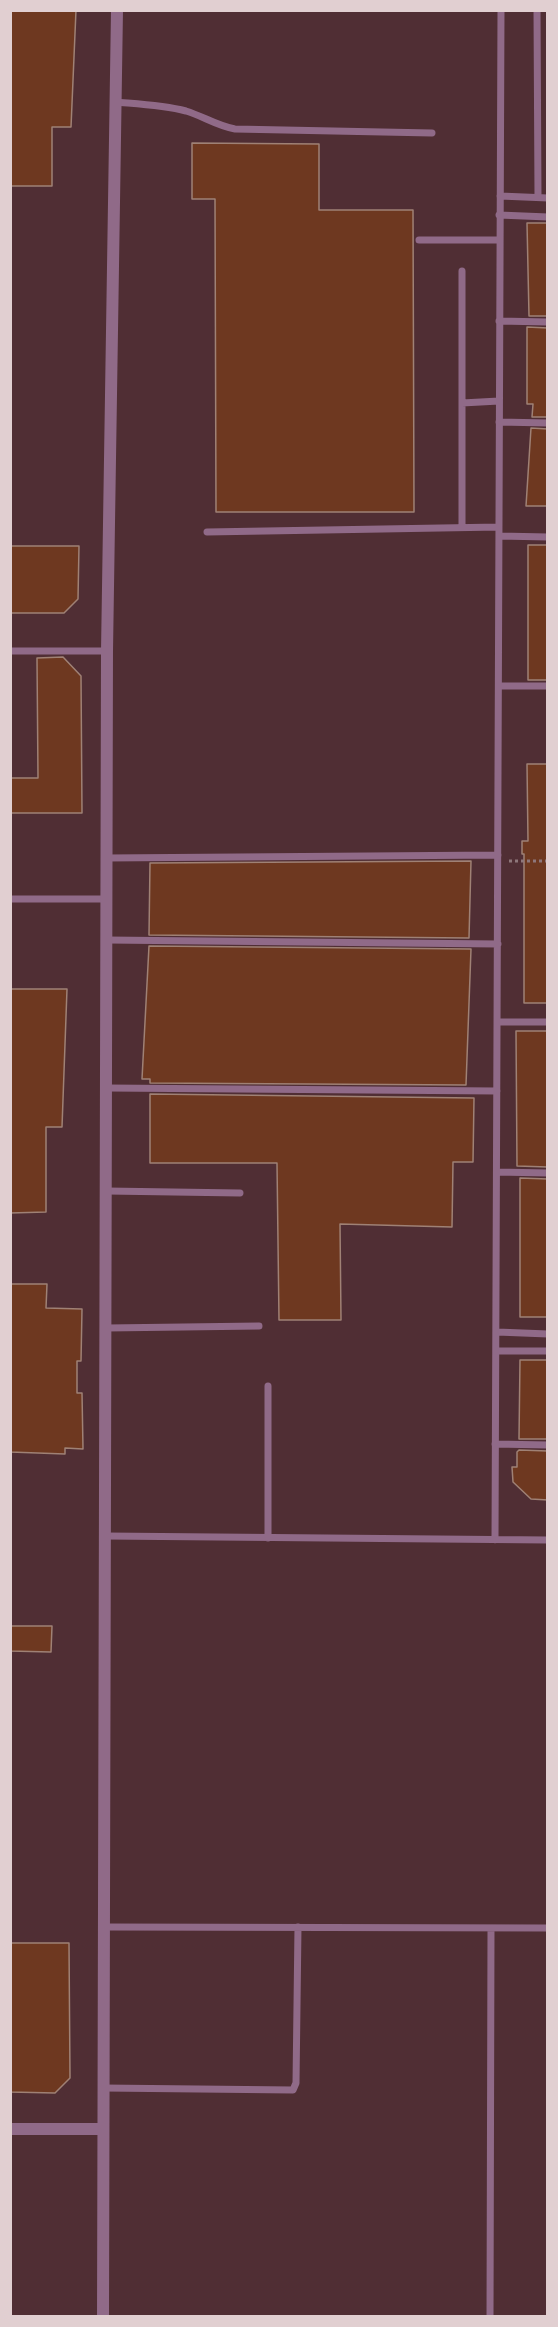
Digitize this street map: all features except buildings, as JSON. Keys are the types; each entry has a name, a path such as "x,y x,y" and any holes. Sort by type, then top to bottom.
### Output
{"street":[{"path":"103,2316 107,651 117,10"},
{"path":"10,2129 103,2129"}],"lane":[{"path":"495,1540 501,10"},
{"path":"537,10 538,198"},
{"path":"115,102 174,108 235,129 432,133"},
{"path":"500,196 548,198"},
{"path":"499,215 548,217"},
{"path":"419,240 499,240"},
{"path":"462,271 462,527"},
{"path":"499,321 548,322"},
{"path":"462,403 499,401"},
{"path":"499,422 548,423"},
{"path":"207,532 499,526"},
{"path":"499,536 548,537"},
{"path":"10,651 107,651"},
{"path":"499,686 548,686"},
{"path":"107,858 498,858"},
{"path":"10,898 107,899"},
{"path":"107,940 498,944"},
{"path":"498,1022 548,1022"},
{"path":"107,1088 497,1091"},
{"path":"497,1172 548,1173"},
{"path":"107,1191 240,1193"},
{"path":"107,1328 259,1326"},
{"path":"496,1332 548,1334"},
{"path":"496,1351 548,1351"},
{"path":"268,1386 268,1538"},
{"path":"495,1444 548,1445"},
{"path":"106,1536 548,1540"},
{"path":"105,1927 548,1928"},
{"path":"103,2088 293,2090 296,2083 298,1927"},
{"path":"490,2316 491,1928"}],"path":[{"path":"498,858 548,861"}],"shaded area":[{"path":"11,11 547,11 547,2316 11,2316"}]}
